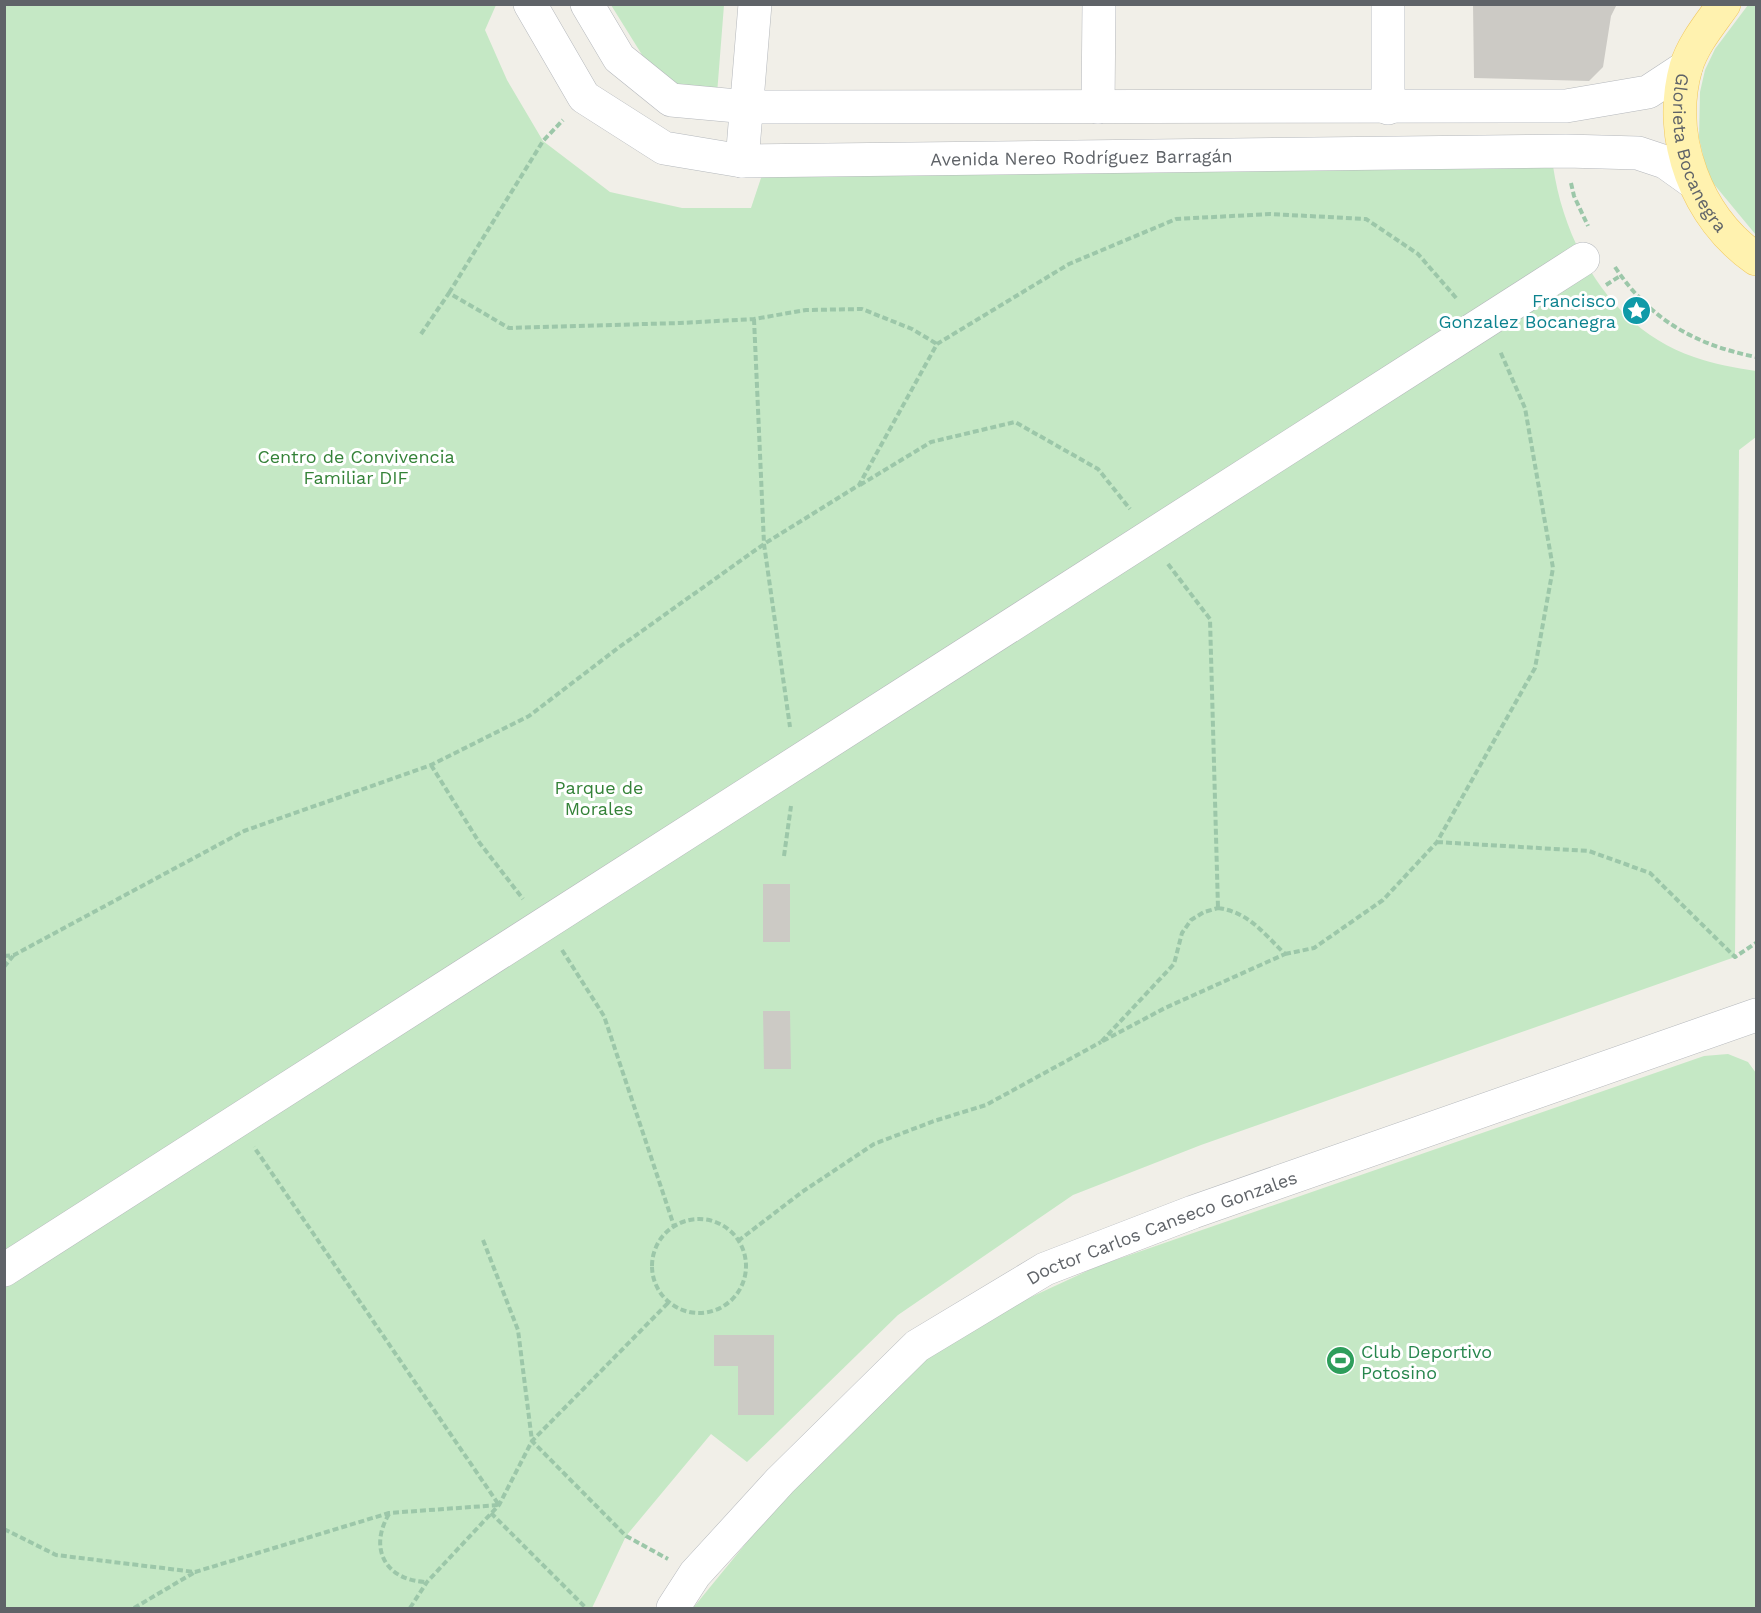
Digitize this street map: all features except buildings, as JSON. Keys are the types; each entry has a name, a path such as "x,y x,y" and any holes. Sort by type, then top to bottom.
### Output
{"main road":[{"name":"Glorieta Bocanegra","path":"1719,7 1686,66 1681,95 1681,135 1693,182 1717,224 1756,260"}],"street":[{"name":"Avenida Nereo Rodríguez Barragán","path":"530,4 584,97 664,148 742,160 1566,151 1638,153 1665,162 1693,182"},
{"path":"587,4 619,58 671,100 748,107 1566,106 1648,92 1686,66"},
{"path":"742,160 755,4"},
{"path":"1098,107 1099,4"},
{"path":"1388,4 1388,108"},
{"path":"4,1270 1594,250"},
{"name":"Doctor Carlos Canseco Gonzales","path":"673,1608 695,1574 780,1481 917,1346 1045,1269 1193,1212 1756,1015"}],"path":[{"path":"421,334 543,141 584,97"},
{"path":"1566,151 1574,196 1594,250 1638,296 1678,330 1696,340 1727,351 1756,357"},
{"path":"4,967 14,955 244,831 431,765 529,716 618,648 764,544 859,485 937,344 1069,264 1176,219 1270,214 1366,219 1418,254 1480,325 1500,352 1525,408 1554,568 1536,669 1437,842 1383,900 1314,948 1285,954 1165,1008 986,1105 934,1121 874,1144 802,1192 738,1241"},
{"path":"448,293 509,328 754,318 806,310 862,309 912,329 937,344"},
{"path":"754,318 764,544 791,733 792,804 784,856"},
{"path":"431,765 478,842 546,924 604,1016 674,1226"},
{"path":"1437,842 1589,851 1650,873 1735,957 1756,943"},
{"path":"1101,1042 1174,964 1182,933 1191,920 1204,912 1218,908 1233,910 1247,916 1285,954"},
{"path":"4,956 14,955"},
{"path":"237,1122 499,1505"},
{"path":"702,1219 716,1222 738,1241 744,1254 745,1269 742,1283 735,1296 717,1308 695,1313 681,1309 669,1302 659,1291 653,1277 652,1262 655,1248 674,1226 687,1220 702,1219"},
{"path":"483,1240 518,1330 532,1441 626,1536 695,1574"},
{"path":"410,1608 427,1582 499,1505 532,1441 669,1302"},
{"path":"134,1608 195,1572 389,1513 499,1505"},
{"path":"389,1513 382,1525 379,1540 385,1560 399,1576 413,1582 427,1582"},
{"path":"491,1513 586,1608"},
{"path":"4,1529 56,1555 195,1572"}],"green space":[{"name":"Parque de Morales","path":"5,5 496,5 485,30 507,80 543,141 610,192 682,208 751,208 762,175 1553,166 1559,196 1581,255 1597,281 1617,306 1639,327 1665,344 1694,357 1725,366 1756,371 1756,437 1739,450 1735,957 1201,1145 1073,1195 898,1315 747,1462 711,1434 626,1536 592,1608 5,1608"},
{"path":"611,5 724,5 717,94 680,92 649,66"},
{"path":"1748,5 1756,5 1756,235 1708,177 1699,138 1700,92 1705,70 1715,49"},
{"name":"Club Deportivo Potosino","path":"1728,1054 1748,1062 1756,1073 1756,1608 693,1608 783,1498 883,1393 964,1328 1098,1266 1704,1056"}],"place":[{"name":"Francisco Gonzalez Bocanegra","path":"1637,310"},
{"name":"Club Deportivo Potosino","path":"1340,1361"}],"park label":[{"name":"Centro de Convivencia Familiar DIF","path":"356,466"}]}
